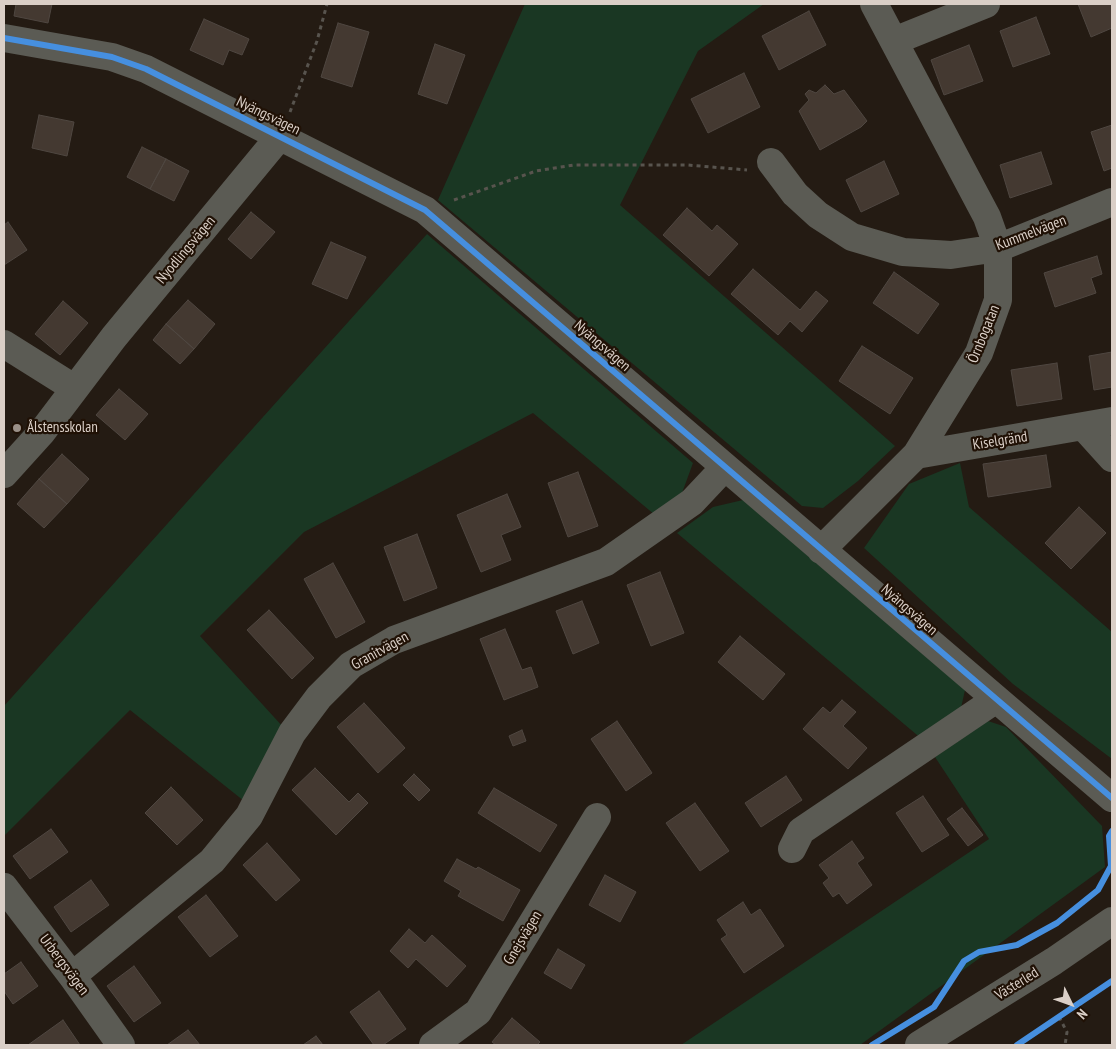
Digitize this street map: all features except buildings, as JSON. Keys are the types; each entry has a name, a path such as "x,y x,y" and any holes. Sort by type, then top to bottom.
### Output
{"street":[{"name":"Örnbogatan","path":"821,550 916,455 979,353 998,300 998,248 987,217 874,4"},
{"path":"894,41 986,4"},
{"name":"Nyängsvägen","path":"4,38 112,56 146,69 425,210 995,700 1112,798"},
{"name":"Nyodlingsvägen","path":"4,474 42,432 114,336 280,136"},
{"name":"Kummelvägen","path":"772,162 795,194 818,216 852,237 903,252 951,254 998,248 1112,202"},
{"path":"4,344 74,388"},
{"name":"Kiselgränd","path":"916,455 1112,422"},
{"path":"1084,427 1112,458"},
{"name":"Granitvägen","path":"72,976 212,861 249,816 292,733 319,697 351,665 394,640 606,562 692,502 724,468"},
{"path":"792,849 801,831 995,700"},
{"name":"Gnejsvägen","path":"433,1045 478,1012 597,816"},
{"name":"Urbergsvägen","path":"4,887 72,976 121,1045"},
{"name":"Västerled","path":"919,1045 1054,962 1112,921"}],"path":[{"path":"280,136 317,41 328,4"},
{"path":"425,210 536,171 574,165 688,165 747,170 772,162"},
{"path":"1052,1021 1067,1011"},
{"path":"1059,1016 1067,1032 1065,1045"}],"green space":[{"path":"525,4 764,4 698,51 620,205 895,446 858,481 823,508 802,506 438,200"},
{"path":"427,234 693,463 682,493 655,515 533,413 304,532 200,636 284,728 244,801 130,710 4,836 4,706"},
{"path":"960,463 969,507 1112,632 1112,759 1013,684 864,548 909,484"},
{"path":"743,500 965,690 961,708 923,740 677,533 713,507"},
{"path":"988,721 1006,727 1102,826 1105,867 860,1045 681,1045 989,839 935,757"}],"cycle path":[{"path":"4,38 112,57 146,69 425,210 1112,798"},
{"path":"872,1045 934,1007 964,961 979,952 1017,945 1057,923 1098,890 1111,866 1109,836 1112,831"},
{"path":"1017,1045 1112,981"}],"place":[{"name":"Ålstensskolan","path":"17,428"}]}
